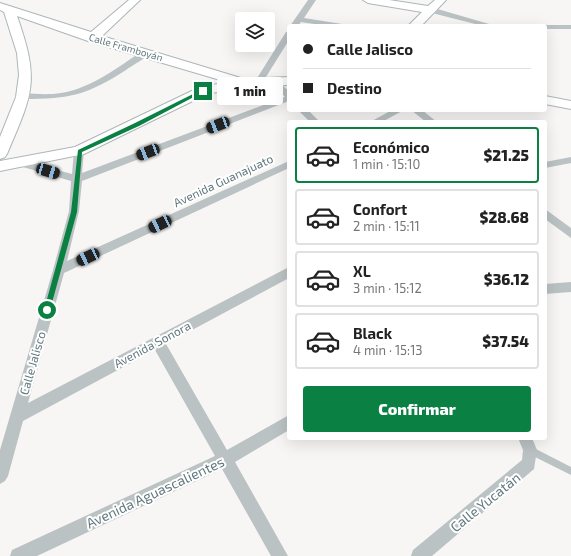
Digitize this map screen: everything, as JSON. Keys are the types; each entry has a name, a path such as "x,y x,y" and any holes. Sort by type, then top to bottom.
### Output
{"street":[{"path":"92,38 135,0"},
{"path":"295,24 312,0"},
{"path":"368,0 431,10 484,24"},
{"path":"416,24 441,0"},
{"path":"0,154 24,96 26,76 21,42 4,8"},
{"name":"Calle Framboyán","path":"4,8 92,38 147,52 251,83"},
{"path":"298,19 329,24"},
{"path":"547,27 571,27"},
{"path":"251,83 285,46"},
{"path":"24,96 60,96 75,93 101,82 147,52"},
{"path":"0,166 80,151 203,91 251,83 287,81"},
{"path":"276,83 287,95"},
{"path":"20,163 77,179 287,98"},
{"path":"547,100 571,104"},
{"path":"305,112 313,120"},
{"path":"379,120 395,112"},
{"path":"419,112 429,120"},
{"name":"Calle Jalisco","path":"0,476 59,270 74,212 80,151"},
{"path":"547,165 571,160"},
{"name":"Avenida Guanajuato","path":"59,270 287,165"},
{"path":"547,215 571,234"},
{"name":"Avenida Sonora","path":"16,417 287,273"},
{"path":"547,289 571,287"},
{"path":"157,341 226,459 280,556"},
{"name":"Avenida Aguascalientes","path":"18,556 226,459 287,423"},
{"name":"Calle Yucatán","path":"419,556 522,472 529,464 528,444"}],"lane":[{"path":"528,444 571,471"}],"route":[{"path":"47,310 74,212 80,151 203,91"}]}
